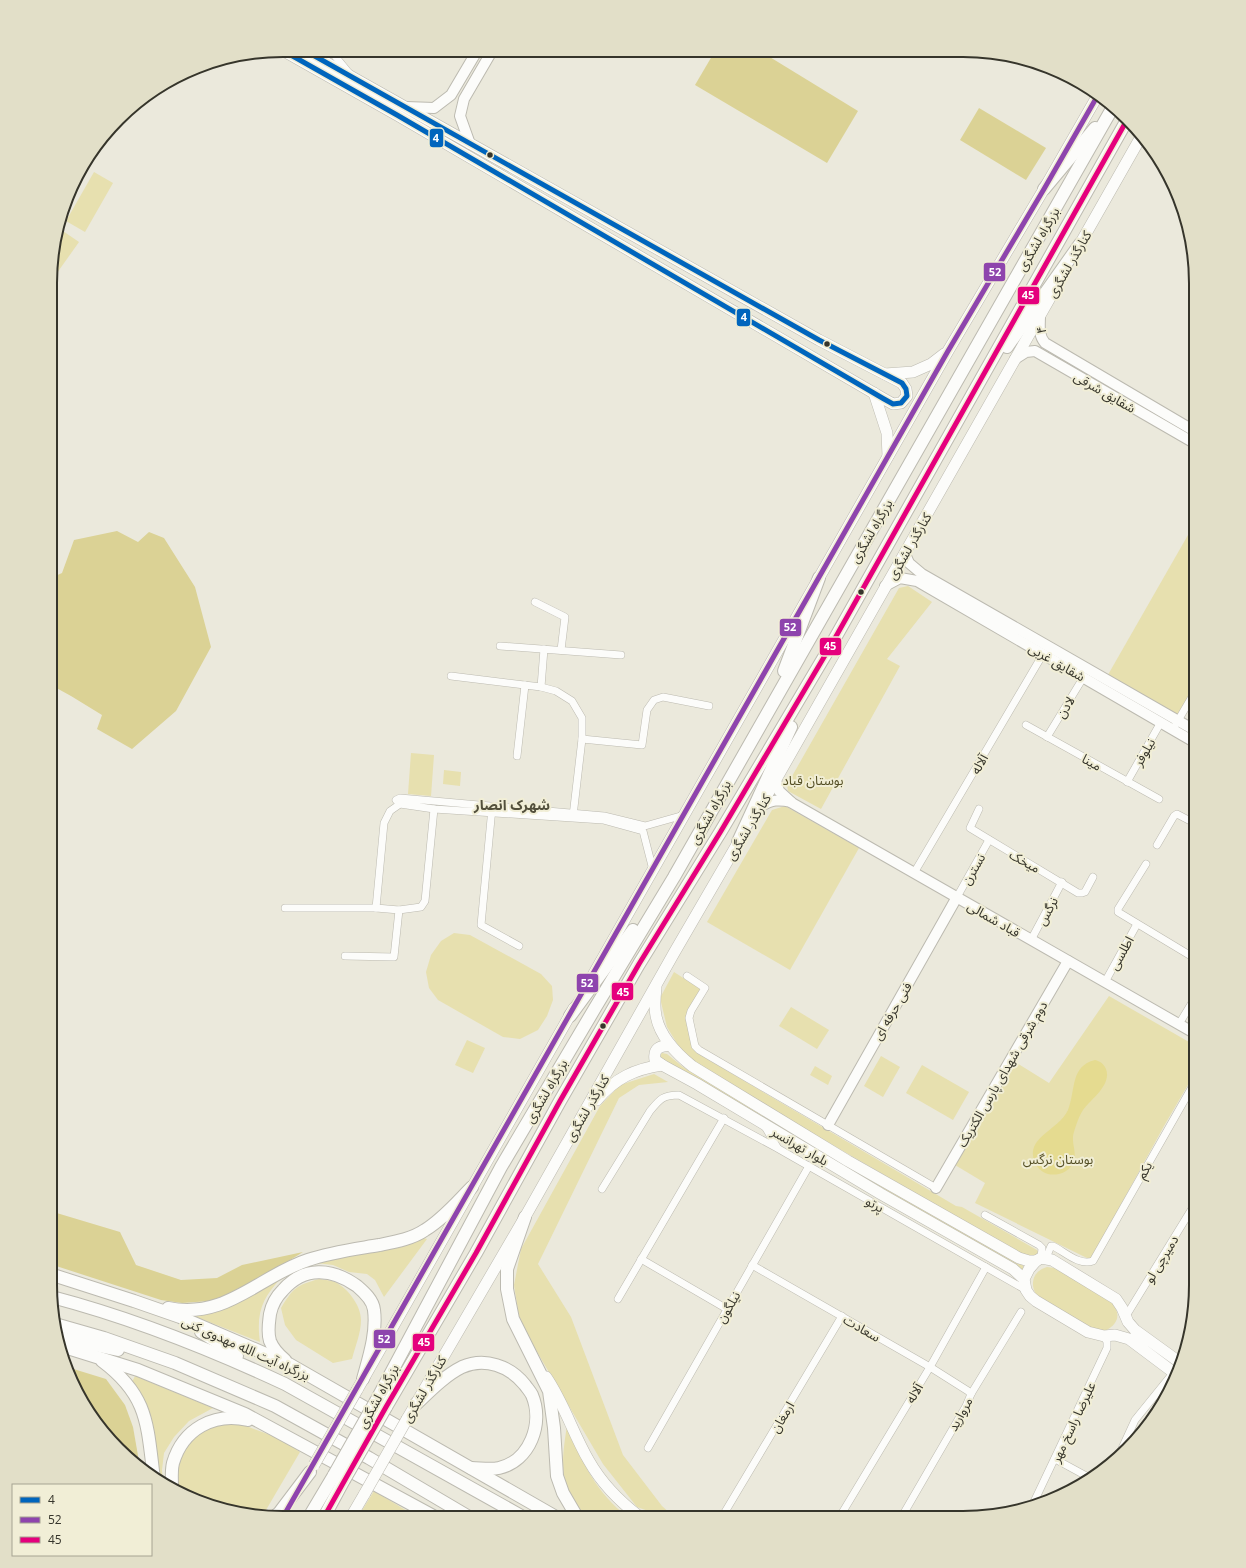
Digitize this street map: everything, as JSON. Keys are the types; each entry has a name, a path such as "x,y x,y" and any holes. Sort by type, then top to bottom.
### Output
{"highway":[{"path":"1044,189 1110,111"},
{"name":"بزرگراه لشگری","path":"381,1404 501,1167 598,1001 674,877 770,706 1110,112"},
{"name":"بزرگراه لشگری","path":"314,1511 339,1478 381,1404 476,1253 560,1101 639,964 725,824 830,647 1124,125"},
{"path":"967,403 1080,244"},
{"path":"770,706 819,578"},
{"path":"738,842 830,647"},
{"path":"570,1016 636,925 674,877"},
{"path":"134,1301 173,1309 191,1310 214,1307 233,1300 306,1260 399,1241 425,1231 444,1216 472,1187"},
{"path":"525,1217 507,1269 507,1289 513,1319 549,1392 558,1476 564,1493 573,1511"},
{"path":"289,1364 277,1352 270,1341 268,1331 272,1307 276,1296 296,1278 312,1273 329,1273 347,1280 366,1293 374,1309 372,1344 360,1385"},
{"name":"بزرگراه آیت الله مهدوی کنی","path":"57,1276 180,1317 289,1364 544,1511"},
{"name":"بزرگراه آیت الله مهدوی کنی","path":"57,1298 122,1318 184,1340 285,1384 511,1511"},
{"path":"180,1317 216,1343 233,1352 246,1366"},
{"path":"61,1326 104,1338 175,1363 274,1406 369,1458 457,1511"},
{"path":"64,1338 158,1357"},
{"path":"66,1347 138,1370 245,1414 424,1511"},
{"path":"95,1356 125,1381 134,1392 141,1405 148,1434 153,1469"},
{"path":"415,1405 440,1383 464,1367 493,1363 508,1369 520,1378 532,1394 537,1418 535,1431 525,1452 516,1461 500,1468 470,1468"},
{"path":"172,1482 173,1464 180,1448 195,1430 220,1418 244,1419 262,1424"},
{"path":"280,1511 312,1468"},
{"name":"بزرگراه لشگری","path":"327,1511 339,1478"},
{"path":"409,1502 419,1511"}],"main road":[{"path":"294,57 397,115 893,404 901,403 907,396 906,389 902,383 819,340 316,57"},
{"path":"287,1511 948,351 1095,100"},
{"name":"کنارگذر لشگری","path":"355,1511 406,1419 525,1217 674,953 738,842 776,780 1139,141"},
{"path":"1119,177 1141,145"},
{"path":"884,374 913,372 931,364 948,351"},
{"path":"874,393 886,433 888,457"},
{"name":"بلوار تهرانسر","path":"656,986 656,1016 659,1026 676,1053 692,1066 842,1157 1019,1258 1029,1261 1041,1259 1060,1264 1110,1294 1120,1303 1126,1316"},
{"path":"662,1065 655,1060 656,1049 662,1046 670,1045"},
{"path":"581,1119 606,1089 618,1080 638,1069 662,1065"},
{"name":"بلوار تهرانسر","path":"662,1065 881,1194 1013,1269 1033,1299 1049,1310 1088,1332 1109,1336"},
{"path":"1025,1285 1028,1269 1041,1259"},
{"path":"1109,1336 1122,1327 1126,1316"},
{"path":"1126,1316 1128,1322 1135,1330 1176,1360"},
{"path":"1109,1336 1129,1339 1172,1372"},
{"path":"529,1351 555,1390 588,1460 599,1478 607,1488 632,1511"}],"street":[{"path":"336,57 353,78"},
{"path":"406,107 434,108 451,95 473,57"},
{"path":"470,144 460,116 464,99 488,57"},
{"name":"۴","path":"1040,315 1041,339 1045,343"},
{"name":"شقایق شرقی","path":"1045,343 1189,428"},
{"name":"شقایق شرقی","path":"1014,360 1026,352 1035,351 1189,440"},
{"path":"905,554 909,563 920,578"},
{"path":"885,586 900,578 920,578"},
{"name":"شقایق غربی","path":"920,578 1176,725 1189,737"},
{"path":"535,602 565,617 561,650"},
{"name":"شقایق غربی","path":"1015,632 1043,654 1161,722 1189,728"},
{"path":"500,646 621,655"},
{"path":"541,687 544,649"},
{"name":"آلاله","path":"914,873 1043,654"},
{"path":"451,676 541,687 556,691 572,701 582,718 582,738 573,816"},
{"name":"لادن","path":"1047,737 1083,678"},
{"path":"517,756 525,685"},
{"path":"582,738 642,745 647,710 654,700 663,697 709,706"},
{"path":"1176,725 1189,702"},
{"name":"نیلوفر","path":"1127,782 1161,722"},
{"name":"مینا","path":"1026,726 1159,800"},
{"path":"776,780 779,791 792,803"},
{"path":"492,809 434,809 400,804 396,800 400,798 604,820 644,831 653,870"},
{"path":"761,806 780,799 792,803"},
{"name":"قباد شمالی","path":"792,803 1189,1030"},
{"path":"376,908 384,823 390,811 400,804"},
{"path":"285,908 376,908 399,910 421,907 425,901 434,809"},
{"path":"492,809 481,925 519,946"},
{"name":"میخک","path":"980,809 970,828 989,840 1082,894 1093,877"},
{"path":"1157,846 1174,816 1177,814 1189,820"},
{"path":"573,816 604,816 645,826 684,815"},
{"name":"نسترن","path":"957,897 989,840"},
{"path":"1146,864 1118,909 1118,912 1189,955"},
{"name":"نرگس","path":"1032,940 1062,882"},
{"name":"فنی حرفه ای","path":"828,1124 957,897"},
{"path":"345,956 394,957 399,910"},
{"name":"اطلسی","path":"1105,982 1137,924"},
{"name":"دوم شرقی شهدای پارس الکتریک","path":"936,1188 1068,961"},
{"path":"687,976 705,988 691,1011 689,1018 695,1046 699,1050 936,1188"},
{"path":"1179,1024 1189,1008"},
{"name":"یکم","path":"1041,1259 1051,1246 1053,1246 1080,1261 1087,1263 1093,1261 1189,1092"},
{"name":"پرتو","path":"602,1189 650,1111 665,1096 678,1095 724,1118 986,1267 1025,1285"},
{"path":"618,1299 724,1118"},
{"path":"763,1124 777,1148"},
{"name":"نیلگون","path":"648,1448 809,1166"},
{"name":"دمیرچی لو","path":"1126,1316 1189,1213"},
{"path":"984,1215 1039,1245 1042,1248 1041,1259"},
{"path":"641,1259 727,1309"},
{"name":"سعادت","path":"752,1265 930,1367 971,1394"},
{"name":"آلاله","path":"843,1511 930,1367 986,1267"},
{"name":"مروارید","path":"905,1511 966,1406 971,1394 1021,1312"},
{"name":"ارمغان","path":"726,1511 842,1316"},
{"name":"علیرضا راسخ مهر","path":"1036,1499 1107,1348 1109,1336"},
{"path":"1124,1444 1135,1420 1167,1384"},
{"path":"1055,1459 1085,1475"}],"green space":[{"path":"94,172 113,183 85,232 66,220"},
{"path":"63,231 79,242 57,273"},
{"path":"1189,533 1189,694 1174,721 1105,680"},
{"name":"بوستان قباد","path":"908,586 932,602 887,659 900,666 821,809 788,791 787,785 899,588"},
{"path":"411,753 434,755 431,796 408,794"},
{"path":"444,770 461,772 460,786 443,784"},
{"path":"785,806 859,848 790,970 707,922 772,810"},
{"path":"454,933 470,935 541,974 552,986 553,1000 547,1016 538,1030 520,1039 503,1037 438,1000 429,988 426,972 431,955 441,941"},
{"path":"674,972 702,990 689,1011 693,1045 702,1056 956,1206 962,1207 1037,1250 1037,1254 1032,1256 1023,1256 687,1060 667,1027 660,998"},
{"name":"بوستان نرگس","path":"1109,996 1189,1042 1189,1083 1092,1257 1089,1259 975,1203 985,1183 955,1165 1015,1062 1049,1083"},
{"path":"791,1007 829,1030 817,1049 779,1026"},
{"path":"467,1040 485,1048 473,1073 455,1065"},
{"path":"662,1053 667,1054 683,1067 768,1118 1022,1264 1024,1268 1022,1270 664,1060 660,1056"},
{"path":"881,1056 900,1067 883,1097 864,1086"},
{"path":"922,1065 969,1092 953,1120 906,1093"},
{"path":"815,1066 832,1076 828,1085 810,1075"},
{"path":"654,1074 668,1082 639,1085 619,1098 538,1264 571,1317 623,1455 667,1511 648,1511 637,1507 603,1464 520,1323 514,1285 521,1249 600,1106 620,1085"},
{"path":"421,1237 427,1239 384,1297 375,1280 367,1274 349,1272 333,1265 316,1263"},
{"path":"1047,1267 1054,1268 1110,1300 1117,1313 1114,1325 1105,1331 1093,1329 1037,1296 1033,1287 1034,1278 1038,1272"},
{"path":"282,1277 265,1299 262,1306 259,1323 260,1342 189,1314"},
{"path":"319,1279 337,1283 350,1294 357,1304 361,1325 352,1359 333,1363 296,1340 285,1325 281,1308 289,1296 296,1288 305,1283"},
{"path":"135,1376 213,1408 189,1421 174,1437 164,1453 162,1476 153,1470 132,1382"},
{"path":"219,1421 238,1423 281,1439 300,1452 266,1510 239,1507 197,1494 177,1485 177,1464 184,1447 202,1429"},
{"path":"567,1425 584,1464 591,1476 607,1498 621,1511 579,1511 566,1483 563,1462"},
{"path":"374,1491 407,1511 362,1511"}],"shaded area":[{"path":"711,57 770,57 858,111 827,163 695,85"},
{"path":"979,108 1046,148 1026,180 960,140"},
{"path":"117,531 138,542 149,532 164,538 195,587 211,647 176,711 132,749 97,729 102,715 57,688 57,575 62,573 74,540"},
{"path":"1095,1060 1102,1063 1105,1067 1107,1075 1106,1081 1100,1091 1080,1115 1073,1136 1075,1153 1074,1161 1070,1168 1062,1173 1055,1175 1048,1174 1040,1170 1036,1164 1033,1154 1034,1147 1044,1134 1064,1117 1068,1110 1078,1073 1087,1063"},
{"path":"57,1213 120,1232 136,1265 181,1280 217,1278 242,1265 303,1252 242,1290 209,1301 182,1303 161,1300 57,1266"},
{"path":"73,1369 106,1379 125,1405 133,1427 138,1458 113,1434 95,1410 80,1385"}],"transit line":[{"name":"4","path":"294,57 397,115 893,404 901,403 907,396 906,389 902,383 819,340 316,57"},
{"name":"52","path":"286,1511 948,351 1095,100"},
{"name":"45","path":"327,1511 476,1253 560,1101 639,964 721,831 830,647 1124,125"}],"district":[{"name":"شهرک انصار","path":"512,805"}]}
